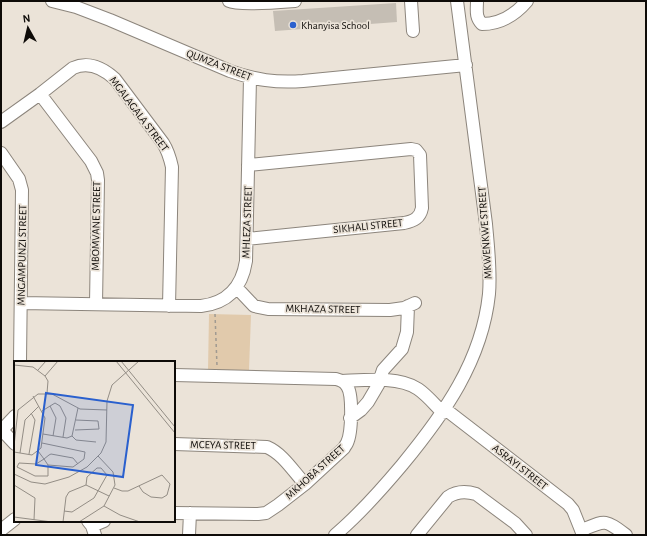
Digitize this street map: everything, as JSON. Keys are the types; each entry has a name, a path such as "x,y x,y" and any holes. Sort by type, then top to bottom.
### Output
{"street":[{"name":"QUMZA STREET","path":"52,1 89,12 250,78 290,82 466,64"},
{"path":"229,1 241,3 295,1"},
{"path":"411,1 413,31"},
{"name":"MKWENKWE STREET","path":"335,535 373,499 444,411 469,367 477,348 484,323 489,294 489,259 486,224 457,1"},
{"path":"477,1 478,20 482,24 493,24 507,18 520,10 527,1"},
{"name":"MGALAGALA STREET","path":"1,122 73,68 85,64 109,74 115,79 163,143 168,152 172,167 169,306"},
{"name":"MHLEZA STREET","path":"21,303 202,306 218,302 236,288 244,272 246,261 250,78"},
{"name":"MBOMVANE STREET","path":"40,94 91,161 97,173 96,304"},
{"name":"SIKHALI STREET","path":"247,239 404,223 417,218 421,213 422,208 420,155 416,150 411,149 248,165"},
{"name":"MNGAMPUNZI STREET","path":"1,153 19,179 22,190 20,361"},
{"name":"MKHAZA STREET","path":"236,288 249,302 254,306 261,308 390,310 411,305 407,332 402,349 383,370 379,379"},
{"path":"175,375 326,378 342,381"},
{"path":"350,418 361,410 368,402 378,385 379,379"},
{"name":"ASRAYI STREET","path":"342,381 379,379 411,385 418,389 444,411 568,504 573,510 583,533"},
{"name":"MKHOBA STREET","path":"175,513 266,513 305,484 344,448 347,442 349,436 350,418 349,390 346,384 342,381"},
{"path":"14,417 2,431 14,443"},
{"name":"MCEYA STREET","path":"175,444 267,447 275,450 305,484"},
{"path":"417,535 448,497 453,494 468,492 476,494 515,524 526,535"},
{"path":"189,535 190,513"},
{"path":"3,531 14,520"},
{"path":"92,527 102,522"},
{"path":"583,533 600,522 605,522 610,523 626,535"}],"path":[{"path":"214,303 218,376"}],"shaded area":[{"path":"209,314 251,315 249,370 208,370"}],"building":[{"path":"396,3 397,22 275,31 273,11"}],"place":[{"name":"Khanyisa School","path":"293,25"}]}
